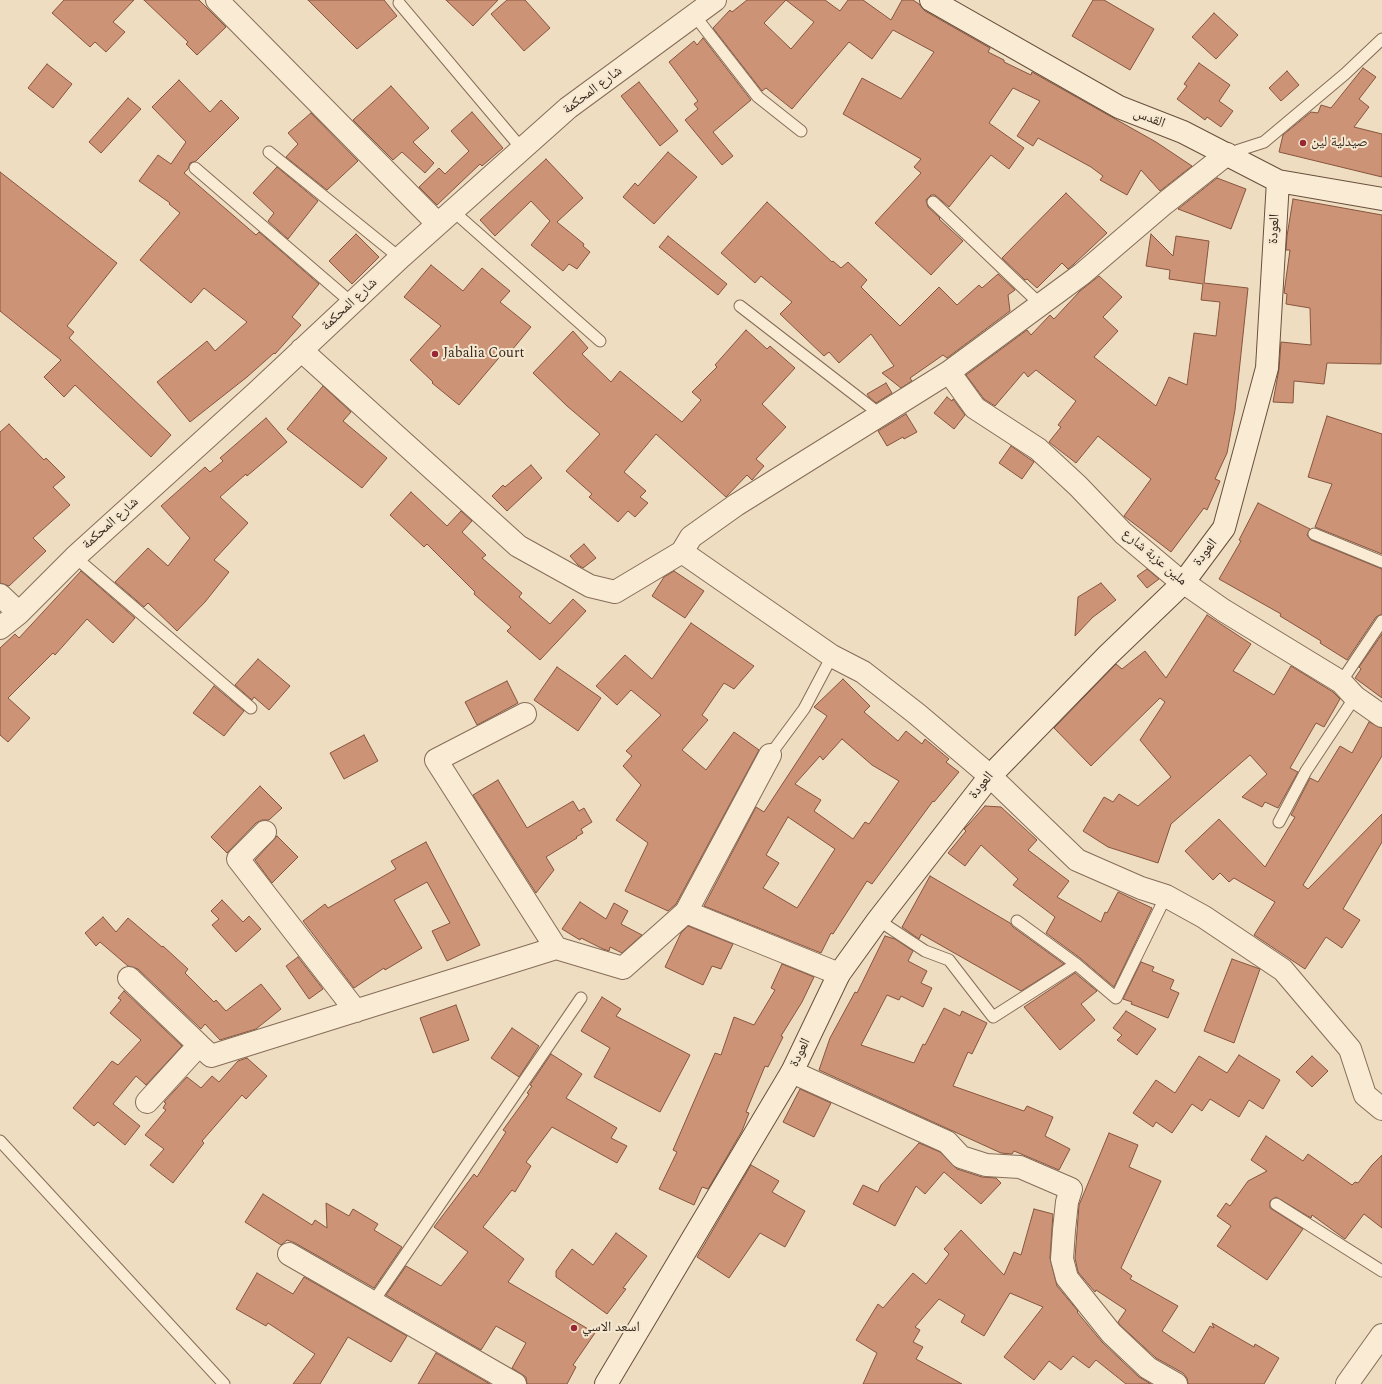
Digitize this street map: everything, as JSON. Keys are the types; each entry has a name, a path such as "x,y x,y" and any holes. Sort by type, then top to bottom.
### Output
{"street":[{"path":"217,0 446,217"},
{"name":"شارع المحكمة","path":"0,628 19,613 75,557 256,393 400,258 568,108 715,0"},
{"name":"القدس","path":"931,0 1119,107 1183,132 1278,181 1382,199"},
{"path":"301,350 518,546 590,586 615,592 682,552 691,537 736,505 949,372 1082,274 1165,203 1227,154"},
{"name":"العودة","path":"606,1384 792,1072 839,974 878,920 990,776 1108,655 1183,583 1224,528 1267,368 1278,181"},
{"name":"ملين عزبة شارع","path":"949,372 975,408 1038,450 1078,486 1123,533 1183,583 1348,690 1382,716"},
{"path":"682,552 832,656 863,672 917,714 990,776 1077,860 1141,888 1166,896 1204,917 1283,970 1350,1049 1365,1095 1382,1109"},
{"path":"0,595 19,613"},
{"path":"525,714 436,760 556,948"},
{"path":"129,978 211,1056 556,948 623,968 686,912 770,755"},
{"path":"265,832 238,859 356,1011"},
{"path":"686,912 839,974"},
{"path":"147,1102 199,1045"},
{"path":"792,1072 947,1142 961,1157 986,1165 1020,1167 1071,1189 1067,1202 1062,1259 1067,1278 1111,1333 1148,1368 1176,1384"},
{"path":"289,1254 515,1384"},
{"path":"1347,1384 1382,1335"}],"lane":[{"path":"400,3 522,149"},
{"path":"695,16 758,97 801,131"},
{"path":"1227,154 1264,142 1345,74 1382,39"},
{"path":"269,152 400,258"},
{"path":"195,168 352,303"},
{"path":"933,202 1041,305"},
{"path":"446,217 600,341"},
{"path":"740,306 881,415"},
{"path":"1314,534 1382,562"},
{"path":"75,557 251,708"},
{"path":"1279,822 1348,690 1382,621"},
{"path":"770,755 804,709 832,656"},
{"path":"1017,920 1076,964 1116,998 1166,896"},
{"path":"878,920 925,952 949,960 993,1017 1076,964"},
{"path":"373,1302 581,998"},
{"path":"0,1141 224,1384"},
{"path":"1276,1204 1382,1271"}],"building":[{"path":"64,0 134,0 113,22 125,32 106,52 95,42 90,47 52,13"},
{"path":"144,0 199,0 226,27 197,55 186,44 188,42"},
{"path":"308,0 384,0 397,16 357,49"},
{"path":"446,0 498,0 473,26"},
{"path":"507,0 525,0 550,28 524,51 491,14"},
{"path":"747,0 786,0 825,0 840,11 848,0 863,0 891,20 902,0 913,0 925,11 990,48 988,52 1004,60 1004,62 1031,75 1032,72 1156,142 1192,166 1160,191 1141,170 1127,195 1100,180 1103,176 1091,167 1038,138 1033,146 1017,136 1040,101 1013,88 989,123 1024,148 1009,169 991,155 949,207 935,195 931,195 926,200 928,207 963,241 931,275 875,223 921,173 914,167 921,159 843,114 862,78 901,99 934,52 893,30 872,59 849,42 792,109 766,88 762,91 713,28 730,10 732,12","holes":["786,0 814,22 791,49 764,23"]},
{"path":"1093,0 1104,0 1154,29 1130,70 1072,36"},
{"path":"1214,13 1238,35 1216,59 1192,37"},
{"path":"703,38 751,100 713,132 733,156 722,165 685,120 698,109 694,104 698,101 669,62 694,41 697,45"},
{"path":"1199,63 1230,85 1219,101 1233,111 1221,127 1207,117 1205,120 1177,99 1187,86 1184,84"},
{"path":"47,64 72,84 53,108 28,88"},
{"path":"1363,68 1376,77 1359,99 1369,107 1354,127 1382,134 1382,177 1279,152 1283,135 1311,112 1318,113 1321,105 1331,108"},
{"path":"1287,71 1299,85 1281,101 1269,88"},
{"path":"179,80 210,112 221,100 239,118 196,161 190,163 188,169 184,173 256,235 259,232 319,284 292,317 301,325 275,354 274,353 247,377 190,422 157,382 207,341 215,351 247,322 204,288 191,303 140,260 180,213 169,204 170,203 139,181 158,155 171,164 186,142 152,107"},
{"path":"639,82 678,131 660,146 621,96"},
{"path":"391,86 429,128 413,142 434,163 425,173 402,152 393,160 353,120"},
{"path":"128,98 141,109 101,153 89,142"},
{"path":"472,112 503,148 482,166 480,164 437,205 419,187 439,168 445,174 469,151 451,131"},
{"path":"311,113 358,161 327,190 286,157 298,144 288,133"},
{"path":"668,152 697,177 654,224 623,197 635,183 638,186"},
{"path":"546,159 583,198 557,222 584,244 583,246 590,252 577,269 569,264 563,271 531,245 550,221 531,201 495,236 480,220"},
{"path":"277,167 318,201 288,239 268,221 274,213 253,193"},
{"path":"0,172 117,263 67,326 74,332 69,338 171,435 151,457 75,385 64,397 44,377 61,360 0,311"},
{"path":"1217,178 1246,189 1231,229 1178,209"},
{"path":"1066,193 1107,233 1068,269 1062,263 1037,288 1027,279 1025,280 1002,258"},
{"path":"1293,199 1382,215 1381,364 1327,363 1324,384 1294,381 1293,403 1273,402 1279,369 1281,342 1311,345 1310,308 1286,304 1287,294 1284,293 1290,250 1286,250 1287,236"},
{"path":"767,202 832,262 833,261 841,268 848,262 867,280 861,287 900,326 939,287 957,305 979,285 982,288 998,274 1015,290 1008,295 1010,311 947,358 943,355 910,378 912,381 901,388 882,373 894,366 871,334 839,363 829,352 824,356 780,314 792,302 761,276 755,283 721,253"},
{"path":"356,234 379,257 352,284 329,261"},
{"path":"1151,234 1173,256 1176,236 1209,241 1204,283 1248,288 1235,410 1227,453 1215,479 1220,481 1207,510 1204,508 1171,552 1124,516 1151,479 1098,436 1076,463 1049,442 1061,427 1058,425 1076,401 1036,370 1028,377 1024,372 995,406 984,399 966,375 1027,330 1031,335 1050,315 1054,319 1080,291 1099,276 1122,297 1103,317 1118,331 1094,357 1156,406 1169,377 1187,385 1194,333 1216,336 1220,302 1201,300 1203,284 1169,279 1170,270 1146,266"},
{"path":"668,236 727,284 718,295 659,247"},
{"path":"431,265 463,291 482,268 510,291 500,302 531,327 507,356 503,353 459,405 432,383 433,382 410,360 441,326 404,297"},
{"path":"746,330 767,349 770,346 795,368 762,404 786,427 756,459 764,466 752,480 747,475 726,497 656,434 624,472 646,491 640,497 648,503 635,517 628,511 618,522 589,497 592,494 566,471 600,434 567,406 533,373 573,331 588,348 582,354 611,382 620,371 682,422 701,400 692,392 717,367 715,365"},
{"path":"886,383 892,393 876,403 867,394"},
{"path":"323,386 351,412 343,421 387,458 362,488 287,429"},
{"path":"947,397 952,401 953,399 965,415 954,429 934,413"},
{"path":"906,414 917,432 904,439 903,437 887,446 878,431"},
{"path":"1327,416 1382,434 1382,554 1315,527 1332,484 1308,477"},
{"path":"266,418 287,442 247,476 246,474 220,497 248,523 214,560 229,572 205,602 177,631 148,603 144,607 115,582 148,548 168,566 190,538 161,506 205,467 210,472 223,461 220,458"},
{"path":"9,424 44,460 46,458 65,477 53,487 70,505 33,538 46,551 9,586 0,583 0,432"},
{"path":"1011,446 1034,462 1022,479 999,463"},
{"path":"531,465 542,478 507,511 492,496 503,485 505,487"},
{"path":"411,492 447,526 461,511 472,521 462,532 486,555 482,558 522,593 519,597 550,624 573,599 586,611 540,660 507,631 511,627 474,594 475,592 427,544 424,547 390,515"},
{"path":"1258,503 1310,529 1307,535 1311,540 1382,569 1382,614 1376,617 1347,660 1320,643 1321,641 1280,616 1281,614 1219,579 1241,541 1239,540"},
{"path":"584,544 596,558 583,568 570,556"},
{"path":"1147,569 1159,579 1147,588 1137,576"},
{"path":"81,571 135,618 113,643 87,619 55,655 53,653 8,698 30,718 8,742 0,735 0,648 15,634 19,638"},
{"path":"674,571 704,591 685,618 652,596 664,577"},
{"path":"1101,583 1116,600 1093,617 1075,636 1078,597"},
{"path":"1207,615 1251,644 1233,671 1274,695 1291,666 1333,692 1340,699 1324,727 1316,723 1290,768 1298,772 1278,808 1265,802 1262,807 1242,797 1267,774 1250,755 1171,824 1158,863 1108,847 1083,831 1104,797 1113,802 1119,794 1138,806 1171,777 1140,740 1165,702 1160,698 1091,766 1054,728 1116,664 1122,669 1145,651 1166,678"},
{"path":"691,623 754,666 734,689 724,683 702,715 708,720 682,750 706,770 734,732 759,750 676,904 668,911 625,891 648,843 616,820 641,785 623,766 632,756 626,751 661,715 631,690 617,705 596,686 625,655 652,679"},
{"path":"1382,634 1382,698 1355,678 1361,669 1359,667"},
{"path":"258,659 290,686 269,710 254,697 252,700 235,685"},
{"path":"557,667 601,698 578,731 534,700"},
{"path":"843,679 870,706 864,712 898,741 906,731 922,744 925,739 949,759 946,762 959,772 934,802 933,801 872,884 867,881 833,934 831,933 821,953 704,906 756,807 764,812 827,716 814,707","holes":["842,739 872,765 899,781 869,824 865,822 853,839 814,811 821,800 795,784 820,756 823,760","788,817 835,849 797,908 763,888 779,863 766,855"]},
{"path":"507,681 518,703 477,725 465,702"},
{"path":"214,686 244,711 224,736 193,713"},
{"path":"1369,722 1382,728 1382,756 1303,885 1308,889 1382,814 1382,842 1343,909 1360,920 1342,948 1326,937 1305,969 1254,935 1275,902 1234,878 1229,882 1220,873 1213,880 1185,851 1219,819 1265,867 1295,817 1291,815 1310,778 1318,782 1340,746 1352,753"},
{"path":"364,735 378,761 344,779 330,753"},
{"path":"498,780 527,828 573,801 579,811 584,808 592,822 581,829 583,833 576,837 577,838 546,857 554,870 536,893 473,795"},
{"path":"260,786 282,808 269,820 262,820 256,823 227,853 211,837"},
{"path":"985,806 1001,807 1037,840 1028,850 1069,881 1057,897 1101,922 1105,912 1107,913 1118,892 1152,908 1114,987 1080,958 1046,933 1055,917 1013,885 1018,879 981,845 965,866 948,853 966,831 964,829"},
{"path":"277,836 298,857 272,883 255,860"},
{"path":"426,842 480,945 447,961 432,931 450,923 427,882 394,900 422,948 385,970 384,968 354,988 303,921 325,904 328,908 396,869 391,861"},
{"path":"930,876 1010,923 1013,927 1064,964 1021,991 921,934 919,939 902,927"},
{"path":"222,900 243,922 249,916 261,929 236,952 212,925 219,919 211,911"},
{"path":"580,902 606,919 614,903 628,911 621,924 642,935 622,953 610,947 609,951 603,949 581,938 580,940 562,929"},
{"path":"103,917 116,932 128,918 162,947 163,946 188,969 185,973 214,1002 216,1000 226,1011 261,984 281,1009 256,1029 220,1040 205,1024 201,1029 138,969 128,966 100,942 96,946 85,933"},
{"path":"688,926 733,944 721,969 712,966 703,985 665,967 681,933"},
{"path":"885,936 895,939 913,951 908,961 927,971 921,983 932,988 923,1007 901,996 899,1000 887,995 861,1045 914,1063 944,1008 960,1016 962,1011 987,1023 972,1054 968,1052 953,1086 1024,1111 1027,1106 1053,1117 1045,1136 1070,1149 1059,1170 1014,1151 1012,1154 1001,1153 819,1070 830,1038 855,992 857,993"},
{"path":"298,957 323,989 309,999 286,966"},
{"path":"1232,959 1260,969 1234,1043 1204,1031"},
{"path":"1141,962 1154,967 1152,971 1174,980 1170,989 1179,993 1168,1018 1131,1004 1132,1002 1123,999"},
{"path":"782,964 814,977 802,1002 781,1036 783,1037 768,1067 765,1066 746,1112 749,1113 742,1131 708,1189 702,1187 694,1205 659,1189 677,1152 673,1150 715,1053 721,1055 734,1017 754,1025 775,990 771,988"},
{"path":"1075,973 1097,991 1081,1004 1095,1020 1060,1050 1024,1007"},
{"path":"124,991 182,1046 146,1085 136,1076 113,1104 140,1126 125,1145 98,1122 94,1126 73,1108 112,1061 118,1065 141,1040 110,1013 121,1000 118,998"},
{"path":"602,997 621,1009 616,1016 690,1055 660,1112 594,1077 610,1048 581,1031"},
{"path":"456,1005 469,1040 433,1053 420,1018"},
{"path":"1126,1011 1156,1029 1137,1055 1117,1040 1122,1035 1113,1028"},
{"path":"512,1028 539,1046 519,1077 491,1058"},
{"path":"551,1054 582,1074 566,1098 617,1128 611,1138 627,1146 617,1163 552,1127 526,1162 531,1166 515,1192 512,1190 483,1227 524,1259 508,1282 595,1333 573,1365 576,1367 567,1384 527,1384 526,1377 512,1368 526,1343 496,1326 481,1350 386,1295 406,1266 441,1286 468,1252 434,1227 474,1174 477,1177 506,1132 503,1130 529,1094 527,1093 532,1086 530,1085"},
{"path":"1239,1055 1280,1080 1263,1109 1249,1100 1239,1117 1210,1099 1202,1111 1192,1104 1172,1133 1156,1122 1153,1127 1133,1113 1156,1080 1175,1093 1199,1056 1227,1073"},
{"path":"1312,1056 1328,1071 1312,1087 1296,1072"},
{"path":"247,1058 267,1076 246,1099 242,1095 202,1141 204,1143 173,1183 150,1165 164,1149 145,1135 166,1110 163,1108 166,1103 164,1102 187,1077 201,1088 212,1076 219,1082 238,1061"},
{"path":"800,1089 831,1103 814,1137 783,1122"},
{"path":"1109,1133 1138,1145 1129,1167 1161,1181 1121,1268 1132,1276 1130,1279 1178,1306 1162,1331 1194,1353 1210,1326 1214,1328 1212,1323 1254,1347 1255,1344 1279,1358 1264,1384 1188,1384 1187,1378 1183,1373 1156,1358 1120,1325 1118,1322 1126,1310 1096,1290 1095,1292 1078,1272 1075,1258 1079,1205"},
{"path":"1266,1136 1303,1161 1308,1154 1352,1185 1355,1182 1358,1183 1382,1155 1382,1228 1364,1214 1345,1239 1312,1215 1311,1218 1276,1197 1270,1201 1270,1208 1303,1229 1267,1280 1217,1246 1231,1226 1217,1216 1226,1203 1230,1206 1248,1181 1267,1171 1251,1160"},
{"path":"919,1143 940,1152 957,1169 982,1177 996,1178 1001,1183 981,1204 944,1172 925,1194 916,1186 895,1226 853,1204 863,1185 878,1192 881,1185"},
{"path":"751,1165 779,1181 772,1192 805,1211 785,1247 760,1233 729,1278 697,1257"},
{"path":"263,1194 312,1225 315,1220 327,1228 326,1203 349,1216 353,1209 378,1224 374,1230 402,1247 374,1288 295,1243 287,1240 281,1245 245,1222"},
{"path":"1034,1209 1053,1214 1050,1258 1057,1286 1102,1342 1139,1377 1151,1384 1126,1384 1096,1360 1089,1368 1073,1356 1061,1370 1049,1361 1034,1380 1004,1357 1043,1307 1010,1293 984,1336 961,1322 965,1315 939,1299 915,1327 920,1330 913,1342 923,1347 916,1359 962,1384 863,1384 877,1353 856,1340 878,1304 883,1308 913,1273 926,1284 949,1254 944,1249 961,1230 1004,1275 1014,1252 1021,1255"},
{"path":"616,1233 647,1256 623,1288 626,1289 607,1314 556,1277 556,1271 572,1249 593,1265"},
{"path":"257,1273 293,1294 304,1277 407,1336 391,1362 348,1337 320,1384 293,1384 315,1354 268,1323 266,1326 236,1309"},
{"path":"436,1353 490,1384 418,1384"}],"place":[{"name":"صيدلية لين","path":"1303,143"},
{"name":"Jabalia Court","path":"435,354"},
{"name":"اسعد الاسي","path":"574,1328"}]}
